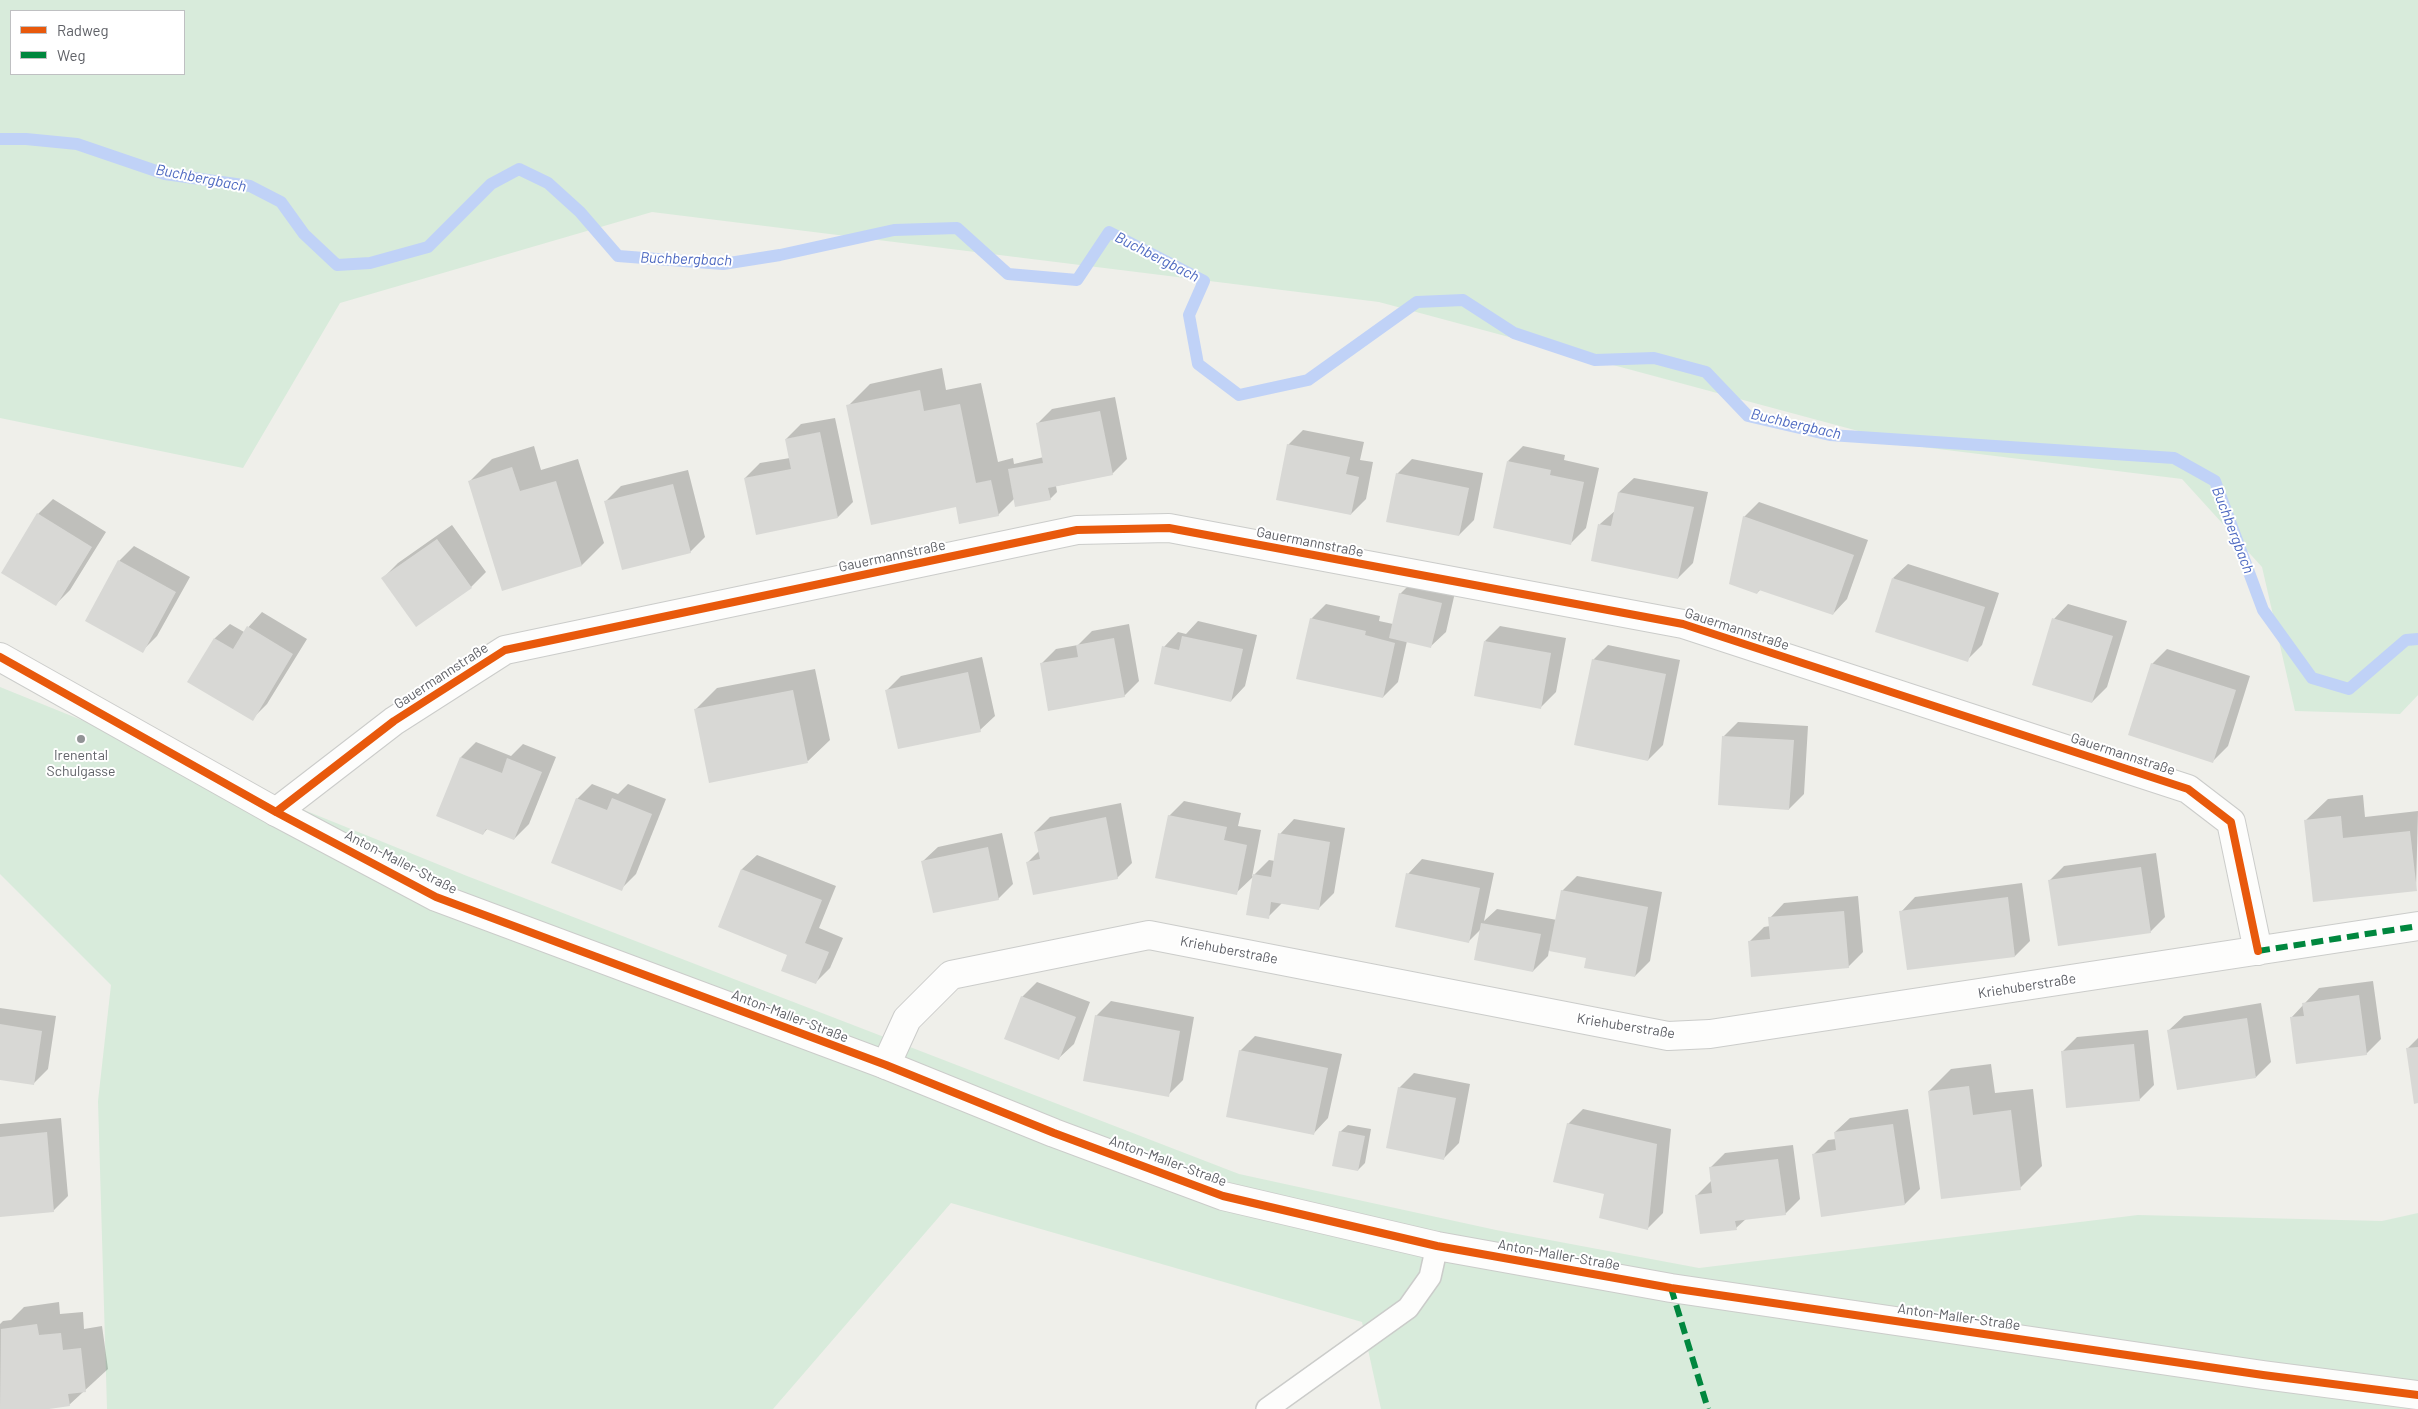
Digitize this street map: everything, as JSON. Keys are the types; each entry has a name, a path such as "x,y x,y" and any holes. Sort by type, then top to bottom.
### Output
{"street":[{"name":"Gauermannstraße","path":"276,812 394,721 505,650 1077,530 1169,528 1683,624 2188,788 2231,822 2258,951"},
{"name":"Anton-Maller-Straße","path":"0,657 276,812 436,896 886,1065 1054,1132 1224,1196 1437,1246 1681,1289 2263,1375 2418,1395"},
{"name":"Kriehuberstraße","path":"886,1065 907,1018 951,975 1149,935 1668,1036 1720,1033 2418,926"}],"lane":[{"path":"1267,1409 1408,1308 1430,1276 1437,1246"}],"green space":[{"path":"0,0 2418,0 2418,695 2400,714 2295,711 2262,567 2182,479 1914,446 1379,302 652,212 340,303 243,468 0,418"},
{"path":"0,687 467,876 1239,1174 1496,1230 1699,1268 2138,1215 2382,1221 2418,1213 2418,1409 1381,1409 1362,1322 951,1203 773,1409 107,1409 98,1101 111,985 0,874"}],"building":[{"path":"920,390 924,411 960,404 976,483 991,480 999,516 959,524 956,507 871,525 846,405"},
{"path":"1100,411 1113,475 1048,488 1051,500 1015,507 1008,469 1043,463 1036,423"},
{"path":"820,432 838,518 756,535 744,478 791,469 785,439"},
{"path":"1287,444 1350,457 1346,474 1359,477 1351,515 1276,500"},
{"path":"1507,461 1551,470 1550,475 1584,482 1571,545 1493,528"},
{"path":"512,467 520,491 556,481 582,566 502,591 468,481"},
{"path":"1396,473 1469,488 1459,536 1386,522"},
{"path":"673,484 691,553 622,570 604,501"},
{"path":"1618,492 1694,507 1678,579 1591,561 1598,524 1611,526"},
{"path":"37,513 92,547 56,606 1,573"},
{"path":"1743,516 1854,555 1833,615 1759,590 1757,594 1729,584"},
{"path":"437,539 472,588 416,627 381,578"},
{"path":"118,560 176,592 143,653 85,621"},
{"path":"1892,578 1985,607 1968,662 1875,632"},
{"path":"1399,593 1442,603 1431,648 1389,638"},
{"path":"1310,618 1366,631 1365,635 1395,643 1383,698 1296,679"},
{"path":"2052,618 2113,636 2092,703 2032,685"},
{"path":"247,626 293,654 253,721 187,682 214,638 233,649"},
{"path":"1182,636 1243,649 1231,702 1154,684 1162,646 1179,650"},
{"path":"1114,638 1125,697 1048,711 1040,663 1078,657 1076,645"},
{"path":"1484,641 1551,653 1541,709 1474,696"},
{"path":"1592,659 1666,674 1648,761 1574,745"},
{"path":"2151,663 2236,690 2213,763 2128,735"},
{"path":"968,672 981,732 898,749 885,690"},
{"path":"793,690 808,763 709,783 694,709"},
{"path":"1722,736 1794,740 1789,810 1718,805"},
{"path":"460,757 502,773 507,758 542,772 514,840 486,829 483,835 436,816"},
{"path":"576,798 607,810 612,798 652,814 622,891 551,863"},
{"path":"1168,815 1227,827 1224,840 1247,845 1237,895 1155,878"},
{"path":"2341,816 2343,838 2410,831 2417,891 2313,902 2304,820"},
{"path":"1106,817 1118,879 1033,895 1026,862 1040,859 1034,832"},
{"path":"1278,833 1330,842 1319,910 1271,902 1269,919 1246,915 1253,874 1271,877"},
{"path":"988,847 999,900 933,913 921,861"},
{"path":"2141,867 2151,933 2058,946 2048,880"},
{"path":"741,869 822,900 805,943 829,952 816,984 781,971 787,955 718,927"},
{"path":"1406,873 1480,888 1469,943 1395,927"},
{"path":"1561,890 1648,907 1635,977 1584,968 1586,958 1549,951"},
{"path":"2008,897 2015,957 1907,970 1899,911"},
{"path":"1844,911 1849,968 1751,977 1748,941 1770,939 1768,917"},
{"path":"1481,923 1541,934 1533,972 1474,960"},
{"path":"2359,995 2367,1055 2296,1064 2290,1017 2304,1016 2302,1003"},
{"path":"1021,996 1076,1017 1059,1060 1004,1039"},
{"path":"1095,1015 1180,1031 1169,1097 1083,1081"},
{"path":"2247,1018 2256,1078 2177,1090 2167,1030"},
{"path":"0,1024 42,1031 34,1085 0,1080"},
{"path":"2134,1044 2140,1101 2066,1108 2061,1051"},
{"path":"2418,1047 2418,1103 2414,1104 2406,1048"},
{"path":"1239,1050 1328,1068 1314,1135 1226,1117"},
{"path":"1969,1086 1973,1115 2011,1110 2021,1190 1941,1199 1928,1091"},
{"path":"1398,1087 1456,1098 1444,1160 1386,1148"},
{"path":"1567,1123 1657,1144 1648,1230 1599,1218 1604,1194 1553,1182"},
{"path":"1893,1124 1905,1205 1821,1217 1812,1154 1836,1150 1834,1132"},
{"path":"1339,1131 1365,1136 1358,1171 1332,1166"},
{"path":"47,1132 54,1212 0,1217 0,1137"},
{"path":"1778,1159 1786,1215 1735,1221 1737,1230 1700,1234 1695,1195 1712,1193 1709,1167"},
{"path":"37,1324 39,1335 61,1333 63,1350 81,1348 86,1392 68,1394 70,1406 49,1409 0,1409 1,1329"}],"waterway":[{"name":"Buchbergbach","path":"0,139 26,139 77,144 165,174 250,186 281,202 304,234 337,265 370,263 428,247 491,184 519,169 548,183 580,212 618,256 723,264 780,255 894,230 957,228 1008,274 1077,280 1109,232 1204,281 1189,315 1198,364 1239,395 1308,380 1417,302 1463,300 1514,333 1595,360 1654,358 1706,372 1748,416 1830,435 2174,458 2215,481 2263,610 2312,678 2349,689 2406,640 2418,639"}],"marked path":[{"path":"2258,951 2418,926"},
{"path":"1671,1288 1708,1409"}],"cycle path":[{"path":"276,812 394,721 505,650 1077,530 1169,528 1683,624 2188,789 2231,822 2258,951"},
{"path":"0,657 276,812 436,897 886,1065 1054,1133 1223,1196 1437,1246 1671,1288 2263,1375 2418,1395"}],"place":[{"name":"Irenental Schulgasse","path":"81,739"}]}
